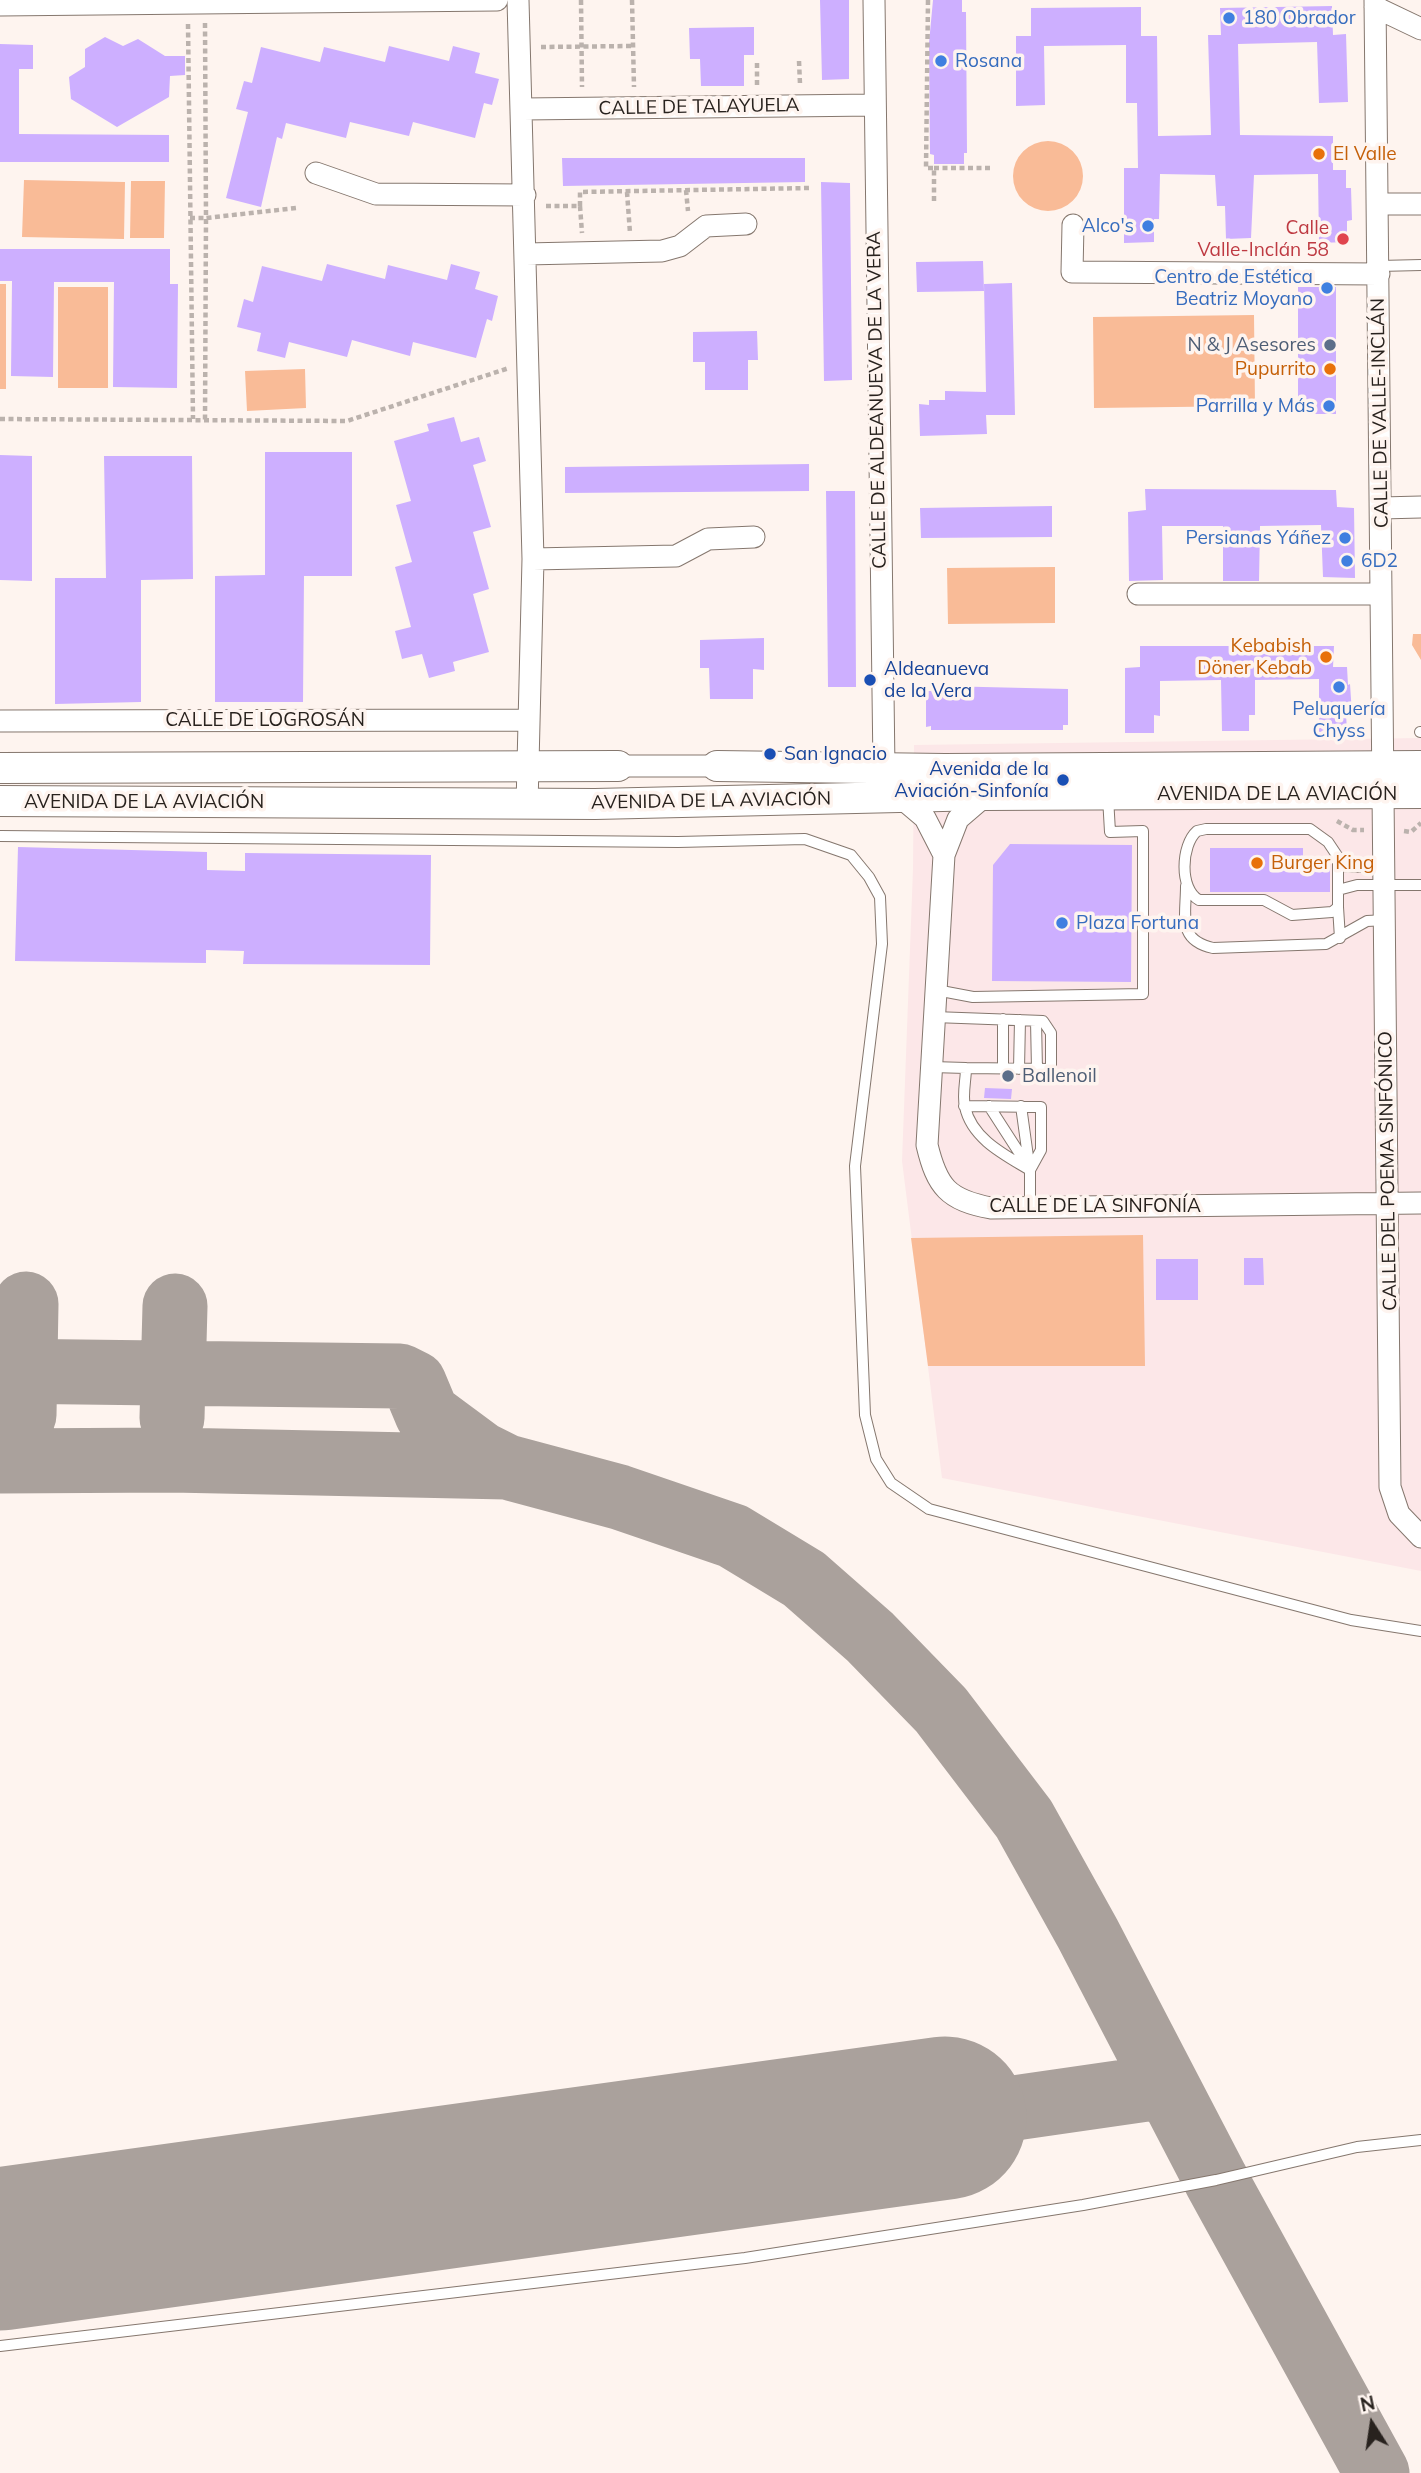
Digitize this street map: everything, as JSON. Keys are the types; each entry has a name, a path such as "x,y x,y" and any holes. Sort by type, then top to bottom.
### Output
{"main road":[{"name":"AVENIDA DE LA AVIACIÓN","path":"0,768 618,766"},
{"name":"AVENIDA DE LA AVIACIÓN","path":"717,766 1384,780 1421,793"},
{"name":"AVENIDA DE LA AVIACIÓN","path":"0,801 527,805 1107,794 1384,780 1421,766"}],"street":[{"path":"0,5 498,0"},
{"path":"518,0 531,201 526,254 533,559 527,805"},
{"name":"CALLE DE ALDEANUEVA DE LA VERA","path":"874,0 884,768 899,796"},
{"name":"CALLE DE VALLE-INCLÁN","path":"1384,780 1375,4 1421,29"},
{"name":"CALLE DE TALAYUELA","path":"523,109 874,105"},
{"path":"316,173 376,194 531,201"},
{"path":"1378,204 1421,204"},
{"path":"526,254 662,251 680,246 706,226 746,224"},
{"name":"CALLE DE VALLE-INCLÁN","path":"1073,225 1072,272 1379,270"},
{"path":"1381,508 1421,507"},
{"path":"533,559 676,556 708,539 754,537"},
{"path":"1138,594 1381,594"},
{"name":"CALLE DE LOGROSÁN","path":"0,721 529,720"},
{"name":"AVENIDA DE LA AVIACIÓN","path":"618,766 717,766"},
{"name":"CALLE DEL POEMA SINFÓNICO","path":"1384,780 1390,1487 1399,1514 1421,1537"},
{"name":"CALLE DE LA SINFONÍA","path":"986,795 958,819 944,855 927,1145 933,1169 947,1192 979,1206 1030,1208 1421,1203"},
{"path":"899,796 925,818 944,855"}],"lane":[{"path":"1379,270 1421,265"},
{"path":"936,990 973,997 1143,994 1143,831 1110,832 1107,794"},
{"path":"1386,920 1367,921 1326,944 1213,948 1197,944 1189,938 1186,926 1186,845 1197,831 1310,829 1322,835 1338,858 1351,868 1421,884"},
{"path":"0,835 667,842 805,839 851,855 869,877 880,897 881,944 855,1166 865,1415 876,1459 891,1483 929,1509 1350,1620 1421,1631"},
{"path":"1338,858 1340,938"},
{"path":"1338,890 1385,877"},
{"path":"1186,883 1193,897 1199,900 1264,900 1292,915 1332,912 1338,907"},
{"path":"932,1067 1051,1069 1051,1033 1043,1021 934,1017"},
{"path":"1003,1019 1003,1069"},
{"path":"1019,1069 1020,1020"},
{"path":"966,1068 964,1106 972,1126 994,1149 1030,1170"},
{"path":"964,1106 1041,1107 1041,1150 1030,1170"},
{"path":"989,1106 1030,1170"},
{"path":"1021,1106 1030,1170 1030,1208"},
{"path":"0,2346 745,2258 1096,2202 1216,2180 1357,2147 1421,2140"}],"path":[{"path":"580,0 582,92"},
{"path":"632,0 634,91"},
{"path":"928,0 926,168 992,169"},
{"path":"188,19 193,419"},
{"path":"205,19 205,420"},
{"path":"540,47 633,46"},
{"path":"799,61 801,89"},
{"path":"757,63 757,89"},
{"path":"934,168 934,203"},
{"path":"582,241 580,192 809,188"},
{"path":"686,190 688,211"},
{"path":"627,192 630,241"},
{"path":"531,201 580,206"},
{"path":"190,218 296,208"},
{"path":"0,419 346,421 509,368"}],"shaded area":[{"path":"1048,141 1067,147 1077,157 1083,176 1077,195 1067,205 1048,211 1029,205 1019,195 1013,176 1019,157 1029,147"},
{"path":"24,180 125,182 124,239 22,237"},
{"path":"131,181 165,181 164,238 130,238"},
{"path":"0,284 6,284 6,389 0,389"},
{"path":"58,287 108,287 108,388 58,388"},
{"path":"1254,315 1255,406 1094,408 1093,317"},
{"path":"305,369 306,408 247,411 245,371"},
{"path":"1055,567 1055,623 948,624 947,568"},
{"path":"1413,634 1421,634 1421,660 1412,645"},
{"path":"1421,738 1421,1571 942,1478 902,1161 913,869 914,745"},
{"path":"1143,1235 1145,1366 928,1366 911,1238"}],"building":[{"path":"820,0 849,0 849,79 822,80"},
{"path":"933,0 962,0 962,12 966,12 967,153 964,153 964,164 934,164 934,155 930,154 929,43"},
{"path":"1332,6 1333,35 1346,34 1348,102 1319,103 1317,42 1238,44 1240,135 1333,136 1333,170 1346,170 1346,188 1351,188 1352,220 1347,221 1347,242 1319,243 1318,174 1254,175 1251,238 1226,239 1225,206 1217,206 1215,175 1160,174 1159,219 1154,219 1154,242 1124,243 1124,168 1138,168 1137,103 1126,103 1126,45 1044,46 1045,105 1016,106 1016,36 1031,36 1031,8 1141,7 1141,36 1157,36 1158,136 1211,135 1208,35 1221,35 1220,8"},
{"path":"754,27 754,55 744,55 744,86 701,86 700,59 690,59 689,28"},
{"path":"105,37 123,46 138,39 165,56 185,56 185,75 170,76 169,97 117,127 71,99 69,77 85,67 85,49"},
{"path":"0,44 33,45 33,69 19,69 19,134 169,135 169,162 0,162"},
{"path":"389,46 449,61 453,46 480,53 475,73 499,79 492,105 484,103 475,138 413,122 409,136 350,122 346,138 286,123 282,139 277,137 261,207 226,198 248,112 236,109 244,81 252,83 261,47 320,62 324,47 385,62"},
{"path":"562,158 805,158 805,182 563,186"},
{"path":"821,182 850,183 852,380 824,381"},
{"path":"0,249 170,249 170,284 178,284 177,388 113,387 114,282 54,282 53,377 11,376 12,281 0,281"},
{"path":"983,261 984,291 917,292 916,262"},
{"path":"327,264 385,279 388,265 447,280 451,264 480,272 475,289 498,296 492,321 487,319 476,358 413,342 410,356 352,340 347,357 289,342 285,358 257,351 261,333 237,327 244,299 253,302 262,266 322,281"},
{"path":"1012,283 1015,415 986,415 987,434 920,436 919,404 929,405 929,400 945,400 945,391 986,392 984,284"},
{"path":"1298,287 1336,287 1336,414 1298,414"},
{"path":"757,331 758,360 748,360 748,390 705,390 705,362 693,362 693,332"},
{"path":"454,417 461,442 479,437 486,461 473,465 491,527 473,532 489,589 473,594 489,652 453,662 455,671 429,678 422,654 402,659 395,631 411,627 395,567 412,562 396,505 411,501 394,441 429,431 427,424"},
{"path":"265,452 352,452 352,576 304,576 303,702 215,702 215,576 265,575"},
{"path":"0,455 32,456 32,581 0,580"},
{"path":"104,456 192,456 193,579 141,580 141,702 55,704 55,578 106,578"},
{"path":"809,464 809,491 565,493 565,467"},
{"path":"1145,489 1336,490 1337,507 1354,508 1355,578 1323,577 1321,525 1260,526 1259,581 1223,581 1223,526 1162,526 1163,580 1129,581 1128,512 1146,510"},
{"path":"826,491 855,491 856,687 828,687"},
{"path":"1052,506 1052,537 921,538 920,508"},
{"path":"764,638 764,670 753,669 753,699 710,699 709,668 700,668 700,640"},
{"path":"1140,646 1334,646 1333,667 1347,667 1348,685 1350,684 1352,714 1346,714 1347,731 1319,732 1319,679 1255,680 1255,715 1249,715 1249,731 1222,731 1221,680 1160,681 1160,716 1154,715 1154,733 1125,733 1125,668 1140,667"},
{"path":"941,686 1068,689 1068,725 1063,725 1063,730 931,730 931,726 926,727 926,691 942,691"},
{"name":"Plaza Fortuna","path":"1010,844 1132,845 1131,982 992,981 993,865"},
{"path":"18,847 207,852 207,870 245,871 245,853 431,855 430,965 243,964 244,951 206,950 206,963 15,961"},
{"name":"Burger King","path":"1210,848 1303,848 1303,866 1330,866 1330,892 1210,892"},
{"path":"985,1088 1012,1089 1011,1099 984,1098"},
{"path":"1244,1258 1263,1258 1264,1285 1244,1285"},
{"path":"1156,1259 1198,1259 1198,1300 1156,1300"}],"taxiway":[{"path":"24,1415 26,1304"},
{"path":"172,1418 175,1306"},
{"path":"0,1371 400,1376 414,1383 427,1414 481,1454 507,1467 619,1497 733,1536 804,1579 870,1637 941,1710 1024,1819 1088,1934 1216,2180 1377,2473"},
{"path":"0,1461 172,1460 507,1467"},
{"path":"945,2118 1167,2086"}],"runway":[{"path":"0,2249 945,2118"}],"place":[{"name":"180 Obrador","path":"1229,18"},
{"name":"Rosana","path":"941,61"},
{"name":"El Valle","path":"1319,154"},
{"name":"Alco's","path":"1148,226"},
{"name":"Calle Valle-Inclán 58","path":"1343,239"},
{"name":"Centro de Estética Beatriz Moyano","path":"1327,288"},
{"name":"N & J Asesores","path":"1330,345"},
{"name":"Pupurrito","path":"1330,369"},
{"name":"Parrilla y Más","path":"1329,406"},
{"name":"Persianas Yáñez","path":"1345,538"},
{"name":"6D2","path":"1347,561"},
{"name":"Kebabish Döner Kebab","path":"1326,657"},
{"name":"Aldeanueva de la Vera","path":"870,680"},
{"name":"Peluquería Chyss","path":"1339,687"},
{"name":"San Ignacio","path":"770,754"},
{"name":"Avenida de la Aviación-Sinfonía","path":"1063,780"},
{"name":"Burger King","path":"1257,863"},
{"name":"Plaza Fortuna","path":"1062,923"},
{"name":"Ballenoil","path":"1008,1076"}]}
